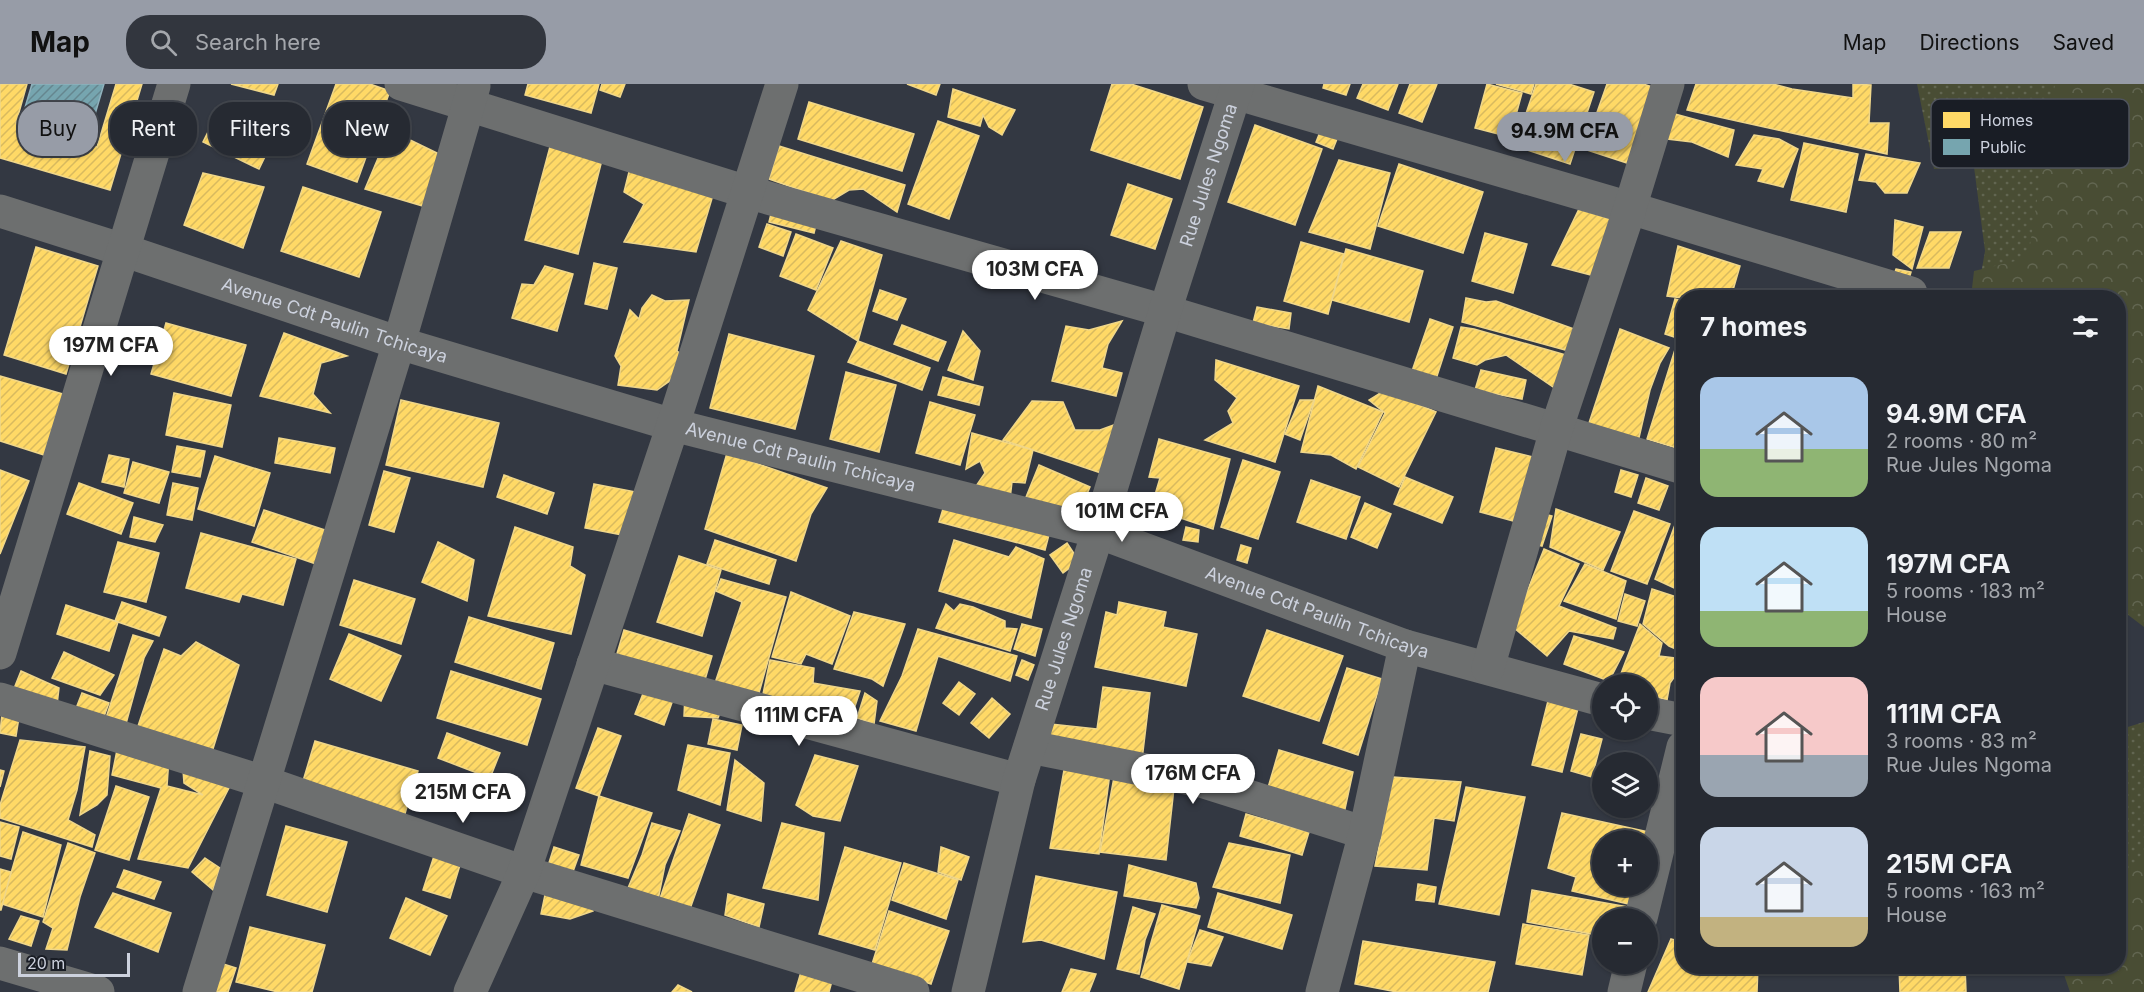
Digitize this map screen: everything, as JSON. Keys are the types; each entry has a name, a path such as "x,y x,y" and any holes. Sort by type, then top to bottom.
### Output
{"street":[{"path":"0,653 174,84"},
{"path":"401,84 472,95 747,192 1165,311 1676,466"},
{"path":"470,992 524,872 673,425 782,84"},
{"path":"1204,84 1237,88 1901,290"},
{"path":"1488,668 1556,430 1630,208 1668,84"},
{"name":"Rue Jules Ngoma","path":"968,992 1018,780 1237,88"},
{"path":"199,992 399,343 472,95"},
{"name":"Avenue Cdt Paulin Tchicaya","path":"0,212 123,250 399,343 673,425 1098,532 1405,646 1592,697"},
{"path":"1322,992 1365,833 1405,646"},
{"path":"593,664 1018,780"},
{"path":"0,699 264,782 524,872 913,992"},
{"path":"1658,715 1676,719"},
{"path":"1030,747 1201,781 1365,833"},
{"path":"1643,908 1676,776"},
{"path":"0,963 98,992"},
{"path":"1624,992 1628,974"}],"green space":[{"path":"1917,84 2144,84 2144,627 2126,613 2126,290 1978,290 1985,251 1974,168 2129,168 2129,99 1931,99 1931,154"},
{"path":"2055,84 2144,84 2144,611 2126,609 2126,290 1972,290 1974,271 2028,258 2042,168 2129,168 2129,99 2053,99"},
{"path":"2144,722 2144,992 2126,974 2126,728"},
{"path":"2144,851 2144,992 2070,992 2064,974 2126,974 2126,875"}],"building: Homes":[{"path":"0,84 27,84 22,102 18,102 16,123 18,124 18,156 98,156 98,144 110,104 110,156 120,156 110,190 0,158"},
{"path":"116,84 142,84 137,102 111,102"},
{"path":"231,84 278,84 274,95"},
{"path":"336,84 370,84 390,91 386,102 329,102"},
{"path":"528,84 599,84 591,113 525,95"},
{"path":"602,84 625,84 620,97 600,90"},
{"path":"907,84 940,84 936,95"},
{"path":"1112,84 1131,84 1203,107 1180,179 1091,150"},
{"path":"1324,84 1350,84 1346,95 1323,88"},
{"path":"1363,84 1398,84 1388,110 1357,98"},
{"path":"1410,84 1437,84 1422,122 1399,113"},
{"path":"1487,84 1522,93 1510,137 1475,128"},
{"path":"1496,84 1534,84 1531,94"},
{"path":"1536,84 1569,84 1594,92 1570,164 1515,146"},
{"path":"1607,84 1643,84 1659,89 1633,165 1584,149"},
{"path":"1696,84 1773,84 1853,98 1853,84 1871,85 1869,123 1889,123 1887,154 1687,110"},
{"path":"953,89 1015,110 1002,135 989,127 983,115 980,126 948,117"},
{"path":"809,102 914,134 902,171 798,139"},
{"path":"1664,111 1734,130 1728,157 1692,142 1659,138"},
{"path":"323,120 323,156 366,156 357,182 307,164"},
{"path":"938,121 979,136 949,219 908,204"},
{"path":"1324,122 1341,129 1333,149 1316,142"},
{"path":"1255,125 1322,149 1295,225 1228,202"},
{"path":"209,130 209,145 203,142"},
{"path":"1754,135 1779,139 1798,149 1783,187 1758,181 1763,169 1736,165"},
{"path":"410,140 441,155 426,207 365,189 379,156 410,156"},
{"path":"551,143 603,156 578,254 525,240"},
{"path":"1804,143 1858,154 1846,212 1791,200"},
{"path":"779,146 905,185 897,212 863,189 849,190 831,201 769,179"},
{"path":"1866,154 1920,163 1907,193 1885,193 1876,182 1859,180"},
{"path":"232,156 265,156 259,169"},
{"path":"1339,160 1390,173 1370,249 1309,232"},
{"path":"1399,164 1483,192 1463,253 1378,226"},
{"path":"630,168 713,195 696,252 624,242 644,204 624,192"},
{"path":"203,173 264,187 243,248 184,225"},
{"path":"1128,184 1172,199 1155,249 1111,235"},
{"path":"303,187 381,212 359,277 281,251"},
{"path":"773,206 818,217 814,233 769,222"},
{"path":"1579,209 1617,221 1595,276 1552,265"},
{"path":"1895,220 1923,227 1912,269 1893,255"},
{"path":"767,224 791,232 783,256 759,247"},
{"path":"1930,232 1961,232 1949,268 1917,268"},
{"path":"1485,233 1527,244 1513,293 1472,281"},
{"path":"796,234 833,248 816,290 780,276"},
{"path":"841,241 882,255 858,341 808,310"},
{"path":"1301,242 1344,254 1328,314 1284,301"},
{"path":"1678,246 1740,266 1733,290 1676,290 1676,297 1667,296"},
{"path":"36,247 98,266 66,374 4,355"},
{"path":"1346,249 1423,271 1409,322 1332,300"},
{"path":"594,263 617,268 607,309 585,304"},
{"path":"545,266 573,274 557,331 512,318 522,284 534,285"},
{"path":"1896,269 1911,272 1907,285 1892,281"},
{"path":"880,290 906,299 897,320 873,311"},
{"path":"652,295 665,301 689,300 677,351 684,356 681,373 657,390 618,385 621,366 615,356 630,310 639,319 642,308"},
{"path":"1466,298 1486,302 1496,301 1574,329 1569,351 1462,322"},
{"path":"1675,299 1676,299 1676,338 1665,334"},
{"path":"1257,307 1291,313 1289,329 1253,323"},
{"path":"1430,319 1453,327 1436,379 1412,371"},
{"path":"1122,321 1108,344 1102,368 1122,373 1116,396 1052,381 1066,326 1089,330"},
{"path":"166,323 246,345 231,396 151,374"},
{"path":"902,325 946,342 938,361 894,344"},
{"path":"1461,327 1573,357 1562,393 1506,355 1485,360 1477,365 1453,358"},
{"path":"1620,329 1669,348 1660,363 1650,390 1638,442 1588,426"},
{"path":"963,331 980,351 973,380 948,370"},
{"path":"284,333 347,356 321,363 313,394 330,413 260,396"},
{"path":"729,334 814,356 795,429 710,408"},
{"path":"858,341 930,368 922,390 848,362"},
{"path":"1676,346 1676,448 1647,439"},
{"path":"1216,360 1299,386 1275,462 1205,440 1233,423 1228,411 1237,398 1215,380"},
{"path":"1481,370 1526,380 1522,399 1475,390"},
{"path":"846,372 896,385 879,452 830,439"},
{"path":"0,376 63,394 44,455 0,441"},
{"path":"943,377 983,387 979,405 938,395"},
{"path":"1318,386 1383,412 1356,469 1331,455 1301,452"},
{"path":"1385,390 1436,412 1399,487 1358,467 1385,413 1369,400"},
{"path":"174,393 231,405 222,447 166,435"},
{"path":"401,400 499,423 483,487 386,465"},
{"path":"1300,400 1314,400 1300,440 1285,434"},
{"path":"1032,401 1063,402 1075,430 1100,430 1119,423 1101,473 1003,440"},
{"path":"930,402 975,415 960,465 916,453"},
{"path":"972,433 1033,450 1025,483 1012,482 1010,499 974,489 985,473 980,461 966,469"},
{"path":"279,438 335,448 330,473 275,463"},
{"path":"1159,439 1230,459 1213,529 1151,508 1160,478 1149,477"},
{"path":"177,446 205,451 200,477 172,472"},
{"path":"1496,448 1533,457 1517,522 1480,512"},
{"path":"727,453 827,488 811,514 796,561 705,529"},
{"path":"109,455 129,459 124,487 102,482"},
{"path":"215,456 270,473 254,526 198,509"},
{"path":"1243,460 1280,472 1258,539 1221,527"},
{"path":"133,462 169,472 159,503 124,493"},
{"path":"1039,465 1090,487 1076,519 1026,497"},
{"path":"0,470 29,481 0,554"},
{"path":"1621,470 1638,475 1631,497 1615,492"},
{"path":"384,471 410,478 394,532 369,525"},
{"path":"504,475 554,493 547,514 497,497"},
{"path":"1405,477 1453,497 1442,523 1394,504"},
{"path":"1646,478 1668,486 1659,510 1638,503"},
{"path":"1311,480 1360,497 1346,539 1297,522"},
{"path":"79,483 133,503 121,534 67,514"},
{"path":"173,483 198,488 192,520 167,515"},
{"path":"594,484 636,492 628,536 585,528"},
{"path":"946,499 1051,527 1045,550 939,522"},
{"path":"1365,503 1391,514 1377,548 1351,537"},
{"path":"1556,509 1620,532 1603,570 1550,547"},
{"path":"264,510 328,531 316,564 252,542"},
{"path":"1634,511 1670,524 1647,584 1611,571"},
{"path":"1537,512 1552,516 1542,546 1527,542"},
{"path":"134,517 163,525 155,542 130,537"},
{"path":"1676,522 1676,589 1655,579"},
{"path":"515,527 573,547 570,566 585,575 571,634 488,616"},
{"path":"1186,527 1199,530 1198,542 1183,540"},
{"path":"201,533 296,559 283,605 242,594 239,602 186,588"},
{"path":"715,540 776,560 769,584 707,564"},
{"path":"954,540 1009,557 1016,547 1044,559 1031,618 939,591"},
{"path":"118,542 159,553 146,602 104,592"},
{"path":"438,542 474,560 467,601 422,582"},
{"path":"1067,543 1079,561 1063,573 1050,555"},
{"path":"1241,545 1251,548 1247,563 1237,560"},
{"path":"1544,549 1579,564 1559,606 1616,628 1613,639 1569,631 1547,656 1513,627"},
{"path":"679,556 721,570 702,636 657,622"},
{"path":"1585,564 1626,581 1616,619 1564,601"},
{"path":"721,579 786,597 757,700 714,686 742,602 716,591"},
{"path":"354,580 415,599 401,644 340,625"},
{"path":"1652,589 1676,597 1676,649 1669,646 1643,624"},
{"path":"791,592 850,616 832,664 806,654 801,664 772,657"},
{"path":"1625,594 1645,601 1637,626 1618,621"},
{"path":"122,602 166,617 159,636 115,621"},
{"path":"1119,602 1166,612 1163,627 1197,634 1186,686 1095,667 1106,612 1117,615"},
{"path":"946,604 954,611 960,604 973,607 1005,621 1005,628 1017,629 1010,651 936,628"},
{"path":"66,605 118,622 109,651 57,634"},
{"path":"854,612 905,624 883,686 872,679 834,669"},
{"path":"469,617 554,643 541,689 455,662"},
{"path":"1022,624 1042,629 1035,656 1014,649"},
{"path":"1640,624 1662,643 1659,656 1676,658 1676,675 1670,683 1667,700 1658,697 1658,674 1621,674"},
{"path":"918,629 1017,656 1010,681 938,656 916,731 880,721 902,676"},
{"path":"624,630 712,656 704,683 616,657"},
{"path":"1267,630 1343,656 1319,721 1243,696"},
{"path":"349,634 401,656 381,701 330,679"},
{"path":"133,635 153,641 144,658 124,731 104,724"},
{"path":"1574,636 1624,652 1613,674 1592,675 1564,664"},
{"path":"196,642 239,665 212,752 137,729 164,649 181,656"},
{"path":"64,652 114,675 100,695 52,678"},
{"path":"770,660 814,668 813,683 860,691 851,718 763,694"},
{"path":"1022,660 1034,665 1028,680 1016,675"},
{"path":"1347,668 1382,679 1358,755 1323,743"},
{"path":"21,671 59,688 56,713 11,696"},
{"path":"451,671 541,699 527,745 437,718"},
{"path":"959,682 975,694 959,715 943,703"},
{"path":"646,686 674,697 664,725 635,714"},
{"path":"1103,687 1150,693 1142,760 1047,748 1051,724 1097,729"},
{"path":"82,693 109,703 100,727 73,716"},
{"path":"865,693 877,701 874,724 857,718"},
{"path":"685,695 724,703 718,718 684,716"},
{"path":"992,698 1010,714 989,738 971,723"},
{"path":"1548,701 1578,708 1562,772 1532,765"},
{"path":"2,714 19,717 16,736 0,733"},
{"path":"713,719 742,725 737,750 708,744"},
{"path":"598,728 621,736 599,796 576,788"},
{"path":"447,733 500,753 490,778 438,758"},
{"path":"1581,734 1592,737 1592,740 1602,740 1599,752 1592,752 1592,777 1571,771"},
{"path":"20,740 85,747 77,790 68,820 95,835 92,847 0,818 0,805"},
{"path":"315,741 418,771 403,820 300,791"},
{"path":"688,745 730,753 720,805 678,790"},
{"path":"117,750 169,758 167,786 203,795 184,783 183,770 229,788 188,868 138,859 161,788 112,775"},
{"path":"1279,750 1353,772 1343,818 1265,798"},
{"path":"90,751 110,756 107,795 97,805 80,815"},
{"path":"815,755 858,766 840,821 813,816 796,805"},
{"path":"1066,759 1111,766 1099,854 1050,848"},
{"path":"735,760 764,783 761,821 727,810"},
{"path":"0,770 4,771 0,787"},
{"path":"1115,772 1174,788 1166,860 1100,852"},
{"path":"1393,777 1461,782 1454,821 1434,818 1427,870 1375,866"},
{"path":"116,786 149,797 129,860 95,850"},
{"path":"1466,787 1525,797 1499,915 1439,904"},
{"path":"599,796 652,813 628,878 581,865"},
{"path":"1562,813 1640,830 1592,830 1592,896 1572,891 1576,877 1548,868"},
{"path":"689,814 720,825 686,920 656,910"},
{"path":"1246,814 1309,832 1302,855 1240,836"},
{"path":"0,822 19,827 11,859 0,856"},
{"path":"652,823 680,831 665,865 657,905 625,895 642,855"},
{"path":"782,823 824,833 818,900 763,888"},
{"path":"286,826 347,842 327,912 267,895"},
{"path":"23,832 61,845 43,917 2,904"},
{"path":"68,843 95,853 80,897 67,950 46,949 53,928 43,922"},
{"path":"1229,843 1290,855 1280,903 1213,887"},
{"path":"554,847 579,855 571,877 547,869"},
{"path":"845,847 901,863 875,950 819,934"},
{"path":"941,847 969,857 961,880 938,872"},
{"path":"434,856 460,865 450,898 423,890"},
{"path":"205,858 220,868 213,890 192,872"},
{"path":"904,863 958,880 946,919 892,900"},
{"path":"1129,865 1196,883 1199,898 1196,908 1124,896"},
{"path":"0,869 11,872 1,910 0,910"},
{"path":"124,870 161,882 154,899 117,887"},
{"path":"1036,876 1117,892 1104,959 1041,940 1023,942"},
{"path":"1418,884 1436,887 1434,902 1416,900"},
{"path":"546,890 588,897 593,911 570,919 541,914"},
{"path":"1532,890 1629,907 1592,908 1592,934 1527,922"},
{"path":"113,893 171,913 158,952 95,927"},
{"path":"1218,893 1292,915 1282,949 1208,927"},
{"path":"728,894 764,904 759,927 725,915"},
{"path":"1594,896 1635,896 1633,905"},
{"path":"406,898 447,916 430,955 390,938"},
{"path":"1162,905 1200,916 1179,989 1141,977"},
{"path":"1133,907 1155,914 1145,940 1139,974 1117,969"},
{"path":"889,911 949,931 931,984 872,964"},
{"path":"21,916 39,921 31,946 9,939"},
{"path":"1523,924 1589,935 1582,975 1516,964"},
{"path":"250,927 325,945 312,992 278,992 236,982"},
{"path":"1200,930 1223,937 1211,966 1187,962"},
{"path":"1671,939 1676,940 1676,974 1758,974 1757,992 1648,992 1656,974 1658,974"},
{"path":"1363,941 1495,962 1488,992 1397,992 1355,984"},
{"path":"217,962 236,968 228,992 207,992"},
{"path":"1071,969 1096,974 1089,992 1062,992"},
{"path":"801,972 832,981 829,992 795,992"},
{"path":"1899,974 1965,974 1966,992 1900,992"},
{"path":"678,985 692,992 672,992"}],"building: Public":[{"path":"32,84 104,84 98,104 98,102 27,102"}]}
